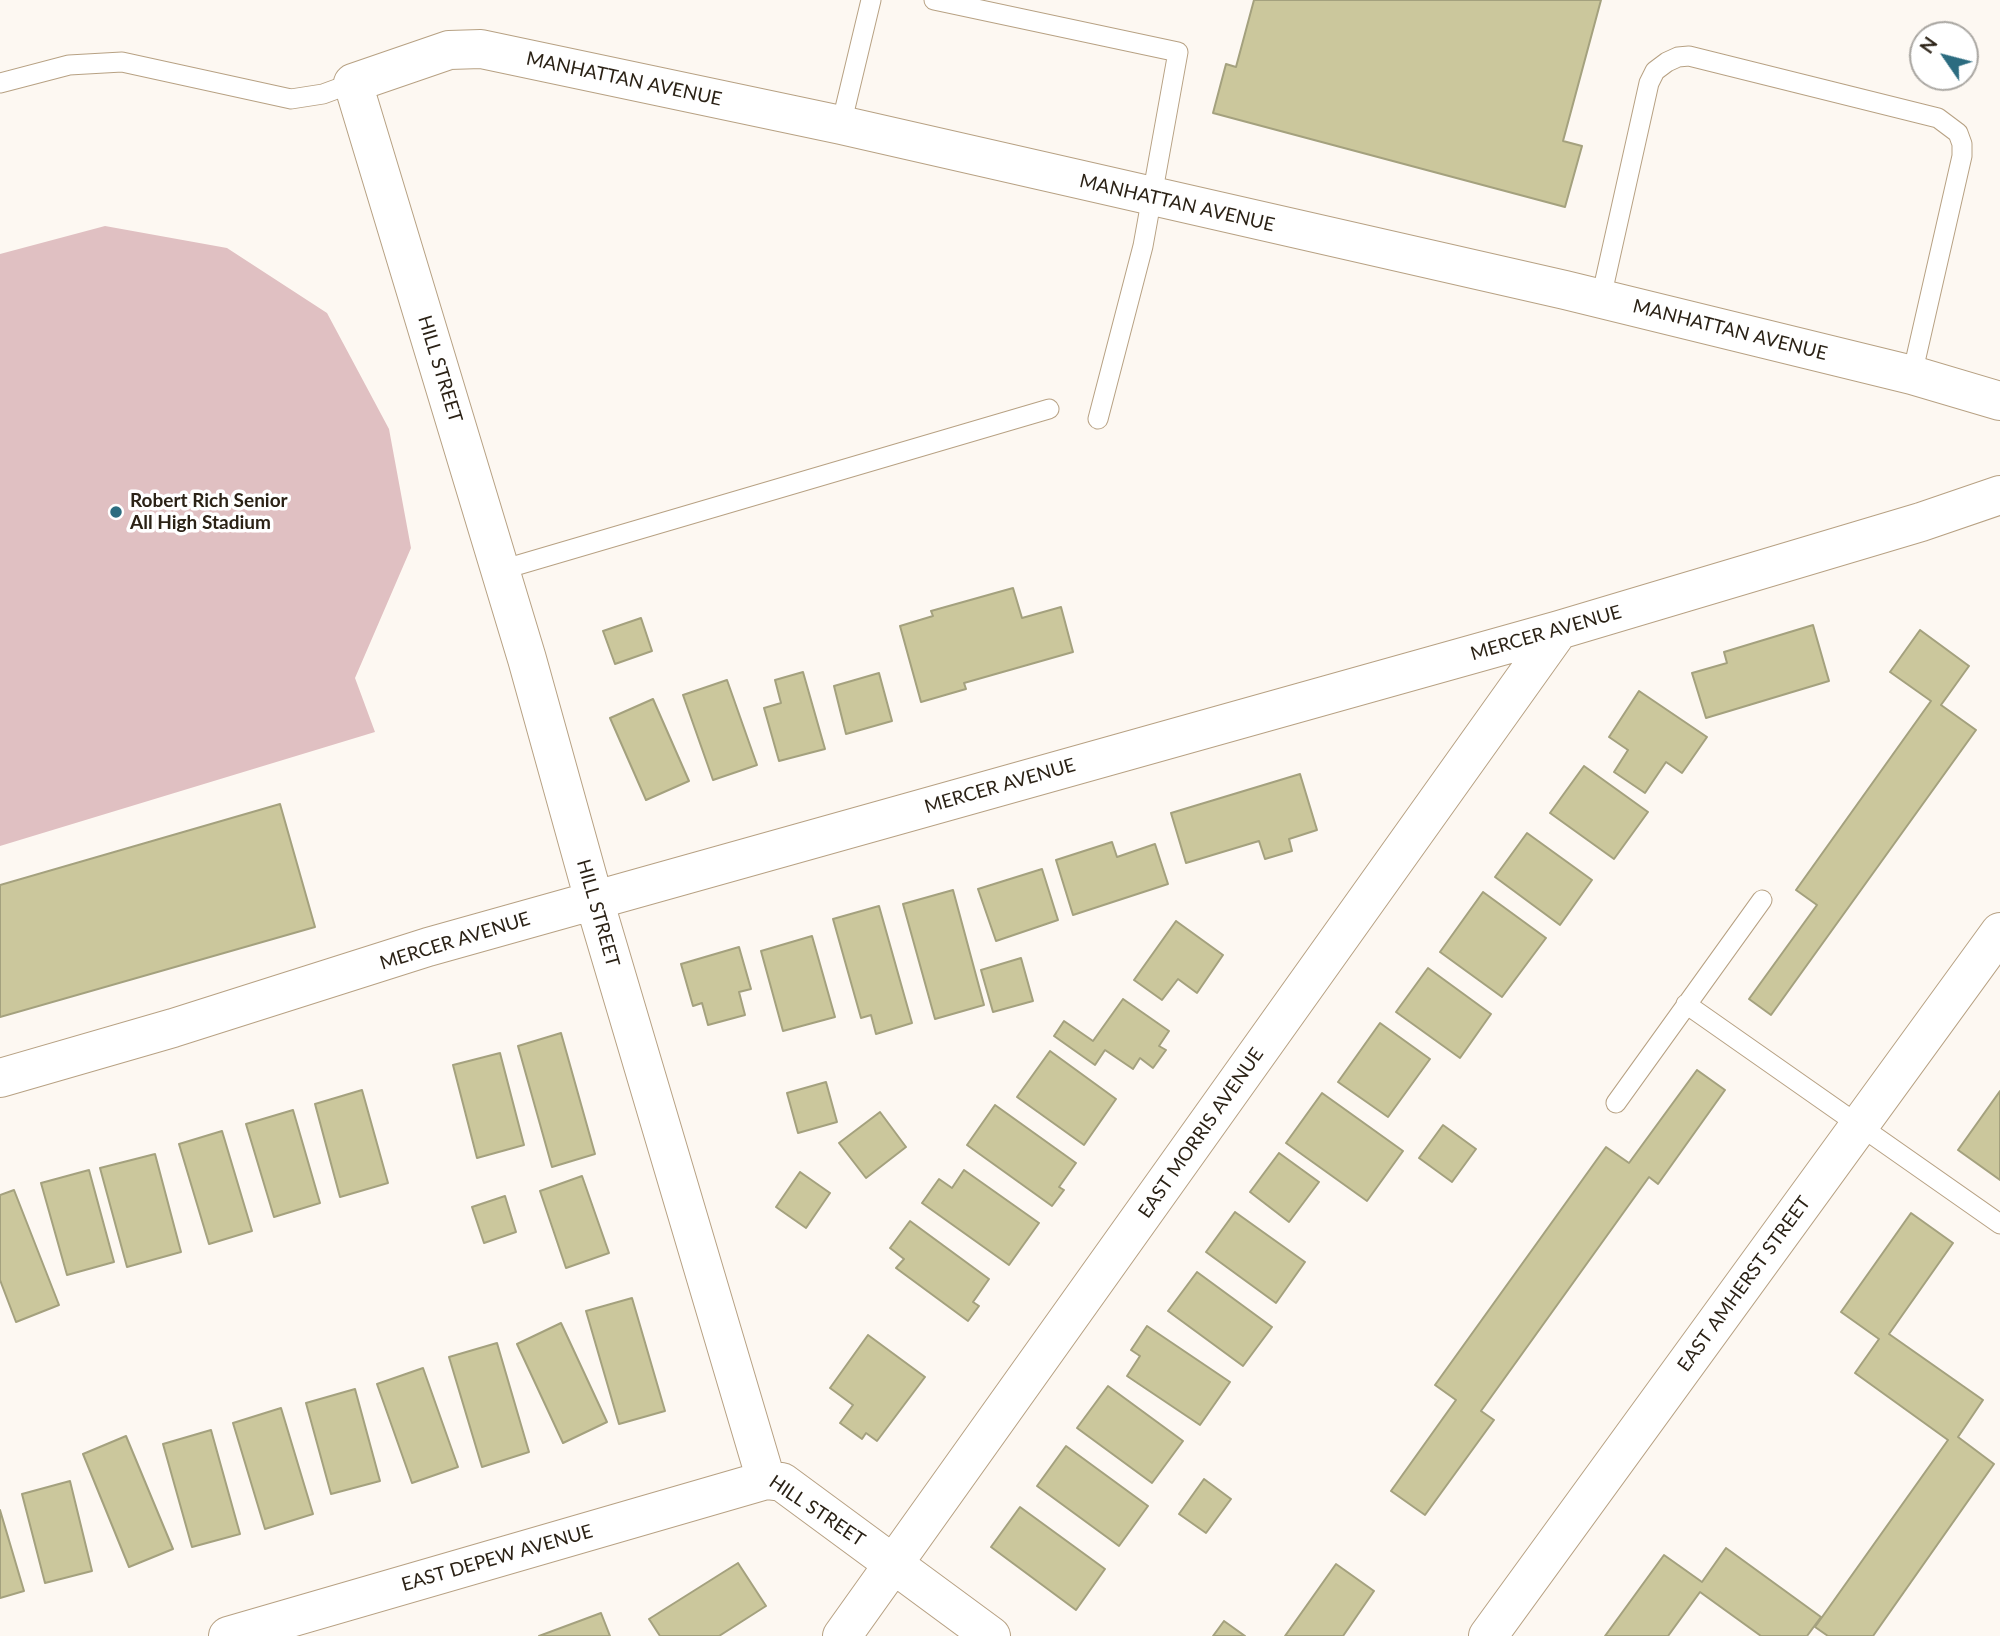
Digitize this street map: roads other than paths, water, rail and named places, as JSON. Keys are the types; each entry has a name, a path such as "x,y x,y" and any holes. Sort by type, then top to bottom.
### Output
{"street":[{"name":"MANHATTAN AVENUE","path":"353,83 449,50 481,49 841,125 1601,298 1912,374 2000,401"},
{"name":"HILL STREET","path":"353,83 501,570 594,900 766,1480 782,1482 991,1636"},
{"name":"MERCER AVENUE","path":"0,1078 199,1020 428,947 1559,630 1921,522 2000,495"},
{"name":"EAST MORRIS AVENUE","path":"842,1636 1559,630"},
{"name":"EAST AMHERST STREET","path":"1488,1636 2000,932"},
{"name":"EAST DEPEW AVENUE","path":"228,1636 766,1480"}],"lane":[{"path":"841,125 871,0"},
{"path":"934,0 1178,52 1143,246 1098,419"},
{"path":"1601,298 1649,83 1655,71 1667,62 1689,56 1938,118 1958,133 1962,156 1912,374"},
{"path":"0,83 69,65 122,62 291,99 323,94 353,83"},
{"path":"501,570 1049,409"},
{"path":"1616,1103 1762,900"},
{"path":"1686,1004 2000,1224"}],"place":[{"name":"Robert Rich Senior All High Stadium","path":"116,512"}]}
